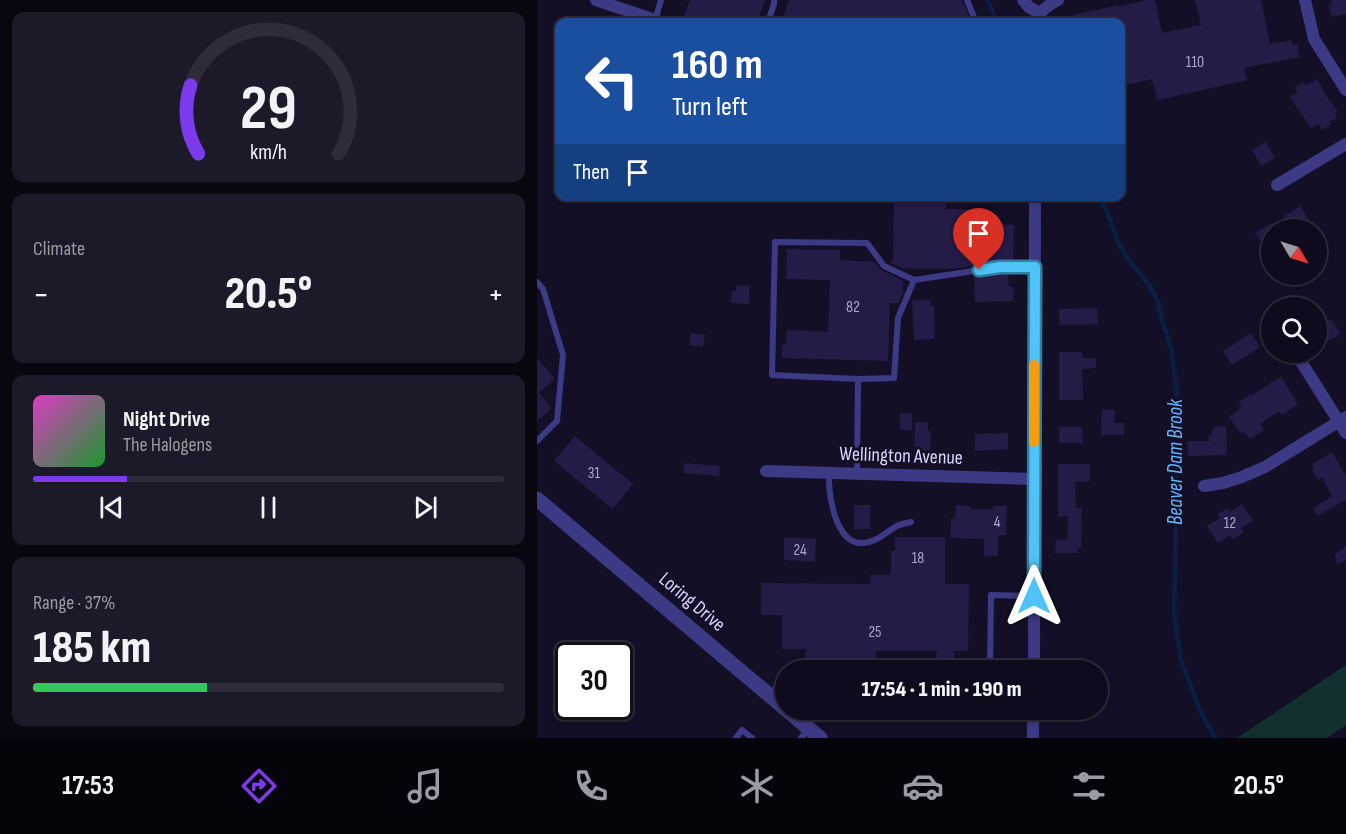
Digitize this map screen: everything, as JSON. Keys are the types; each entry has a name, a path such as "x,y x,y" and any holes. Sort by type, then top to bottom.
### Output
{"street":[{"path":"596,0 649,18"},
{"path":"1023,0 1037,18 1047,5 1058,0"},
{"path":"1305,0 1314,39 1346,90"},
{"path":"1277,185 1346,144"},
{"path":"1033,660 1035,201"},
{"path":"1303,363 1343,420 1346,433"},
{"path":"1205,486 1223,483 1257,470 1343,420"},
{"name":"Wellington Avenue","path":"766,471 1034,479"},
{"name":"Loring Drive","path":"537,499 768,694 810,735"},
{"path":"1033,720 1033,738"}],"lane":[{"path":"658,18 661,0"},
{"path":"769,18 774,0"},
{"path":"967,0 974,18"},
{"path":"914,280 899,318 894,378 858,379 772,375 775,242 867,243 884,266 914,280 1000,267 1035,267"},
{"path":"537,282 543,289 563,355 557,421 537,441"},
{"path":"857,474 858,379"},
{"path":"829,473 833,508 839,524 849,539 863,543 880,538 897,527 911,522"},
{"path":"989,660 991,595 1034,596"},
{"path":"768,694 775,689"},
{"path":"736,738 742,730 752,738"}],"green space":[{"path":"1346,665 1346,725 1327,738 1237,738"}],"building":[{"path":"690,0 765,0 758,18 691,18 684,16"},
{"path":"789,0 962,0 969,18 782,18"},
{"path":"1155,0 1162,33 1201,25 1195,0 1261,0 1270,44 1292,40 1293,45 1297,44 1300,57 1244,68 1247,80 1157,100 1152,79 1125,85 1125,18 1059,18"},
{"path":"1331,0 1346,0 1346,14 1332,17 1329,5 1332,5"},
{"path":"1317,79 1338,112 1335,114 1337,118 1329,122 1331,124 1322,130 1318,124 1311,128 1290,97 1298,92 1295,87 1304,82 1306,85"},
{"path":"1266,142 1275,158 1261,166 1252,150"},
{"path":"894,201 946,201 946,209 968,209 968,215 980,215 980,223 1014,225 1013,262 951,269 904,269 888,262 893,262"},
{"path":"1300,206 1308,219 1284,219 1283,217"},
{"path":"1261,229 1261,243 1255,233"},
{"path":"787,249 840,250 840,260 874,262 881,270 903,281 903,293 899,303 890,303 888,361 782,358 782,345 786,345 787,330 828,332 830,280 786,279"},
{"path":"1008,272 1009,287 1013,287 1014,301 975,302 974,276"},
{"path":"736,285 750,286 749,304 731,303 732,291 736,291"},
{"path":"912,300 930,300 930,306 934,306 935,339 914,340"},
{"path":"1097,308 1098,324 1059,325 1059,309"},
{"path":"1331,319 1341,334 1327,342 1327,321"},
{"path":"691,333 705,335 703,347 689,345"},
{"path":"1251,333 1260,347 1232,365 1223,351"},
{"path":"1059,352 1082,352 1083,358 1096,358 1096,368 1082,369 1083,400 1059,400"},
{"path":"537,358 555,379 539,393 552,408 537,421"},
{"path":"1281,376 1298,404 1282,415 1279,411 1260,424 1264,430 1250,439 1244,431 1241,434 1229,417 1242,407 1239,402"},
{"path":"1102,409 1115,410 1114,423 1124,423 1124,435 1101,435"},
{"path":"900,413 912,413 912,430 900,430"},
{"path":"915,422 928,422 928,431 931,431 930,453 914,452"},
{"path":"1226,426 1227,455 1188,456 1187,441 1209,441 1209,435 1212,435 1214,427"},
{"path":"1059,427 1082,427 1083,443 1059,443"},
{"path":"1008,433 1008,449 975,451 975,434"},
{"path":"575,436 633,484 613,509 554,461"},
{"path":"1332,452 1346,476 1346,500 1317,516 1313,508 1332,496 1322,477 1318,480 1312,470 1314,468 1312,464"},
{"path":"684,463 720,466 719,476 684,473"},
{"path":"1058,464 1090,464 1090,481 1075,482 1076,508 1082,508 1081,548 1078,548 1078,553 1055,553 1056,540 1067,540 1068,516 1058,517"},
{"path":"1242,504 1253,520 1241,528 1244,532 1233,539 1230,535 1218,543 1207,526 1220,518 1218,514 1227,508 1230,512"},
{"path":"854,505 870,505 870,529 854,529"},
{"path":"956,505 970,506 970,509 993,509 993,506 1007,506 1006,535 998,535 998,556 984,556 984,539 950,538 951,519 955,519"},
{"path":"784,537 816,539 815,562 784,560"},
{"path":"895,537 945,537 945,584 969,584 968,651 954,651 954,658 936,658 937,651 876,651 876,659 805,659 806,649 782,649 782,615 761,615 761,583 870,584 871,575 891,575 891,551 895,551"},
{"path":"1346,546 1346,560 1337,565 1335,554"}],"waterway":[{"name":"Beaver Dam Brook","path":"988,0 995,18"},
{"name":"Beaver Dam Brook","path":"1101,201 1118,242 1150,286 1158,302 1171,348 1177,392 1178,430 1174,614 1181,660 1201,713 1216,738"}],"slow traffic":[{"path":"1034,365 1034,442"}],"route":[{"path":"979,270 1000,267 1035,267 1034,596"}]}
